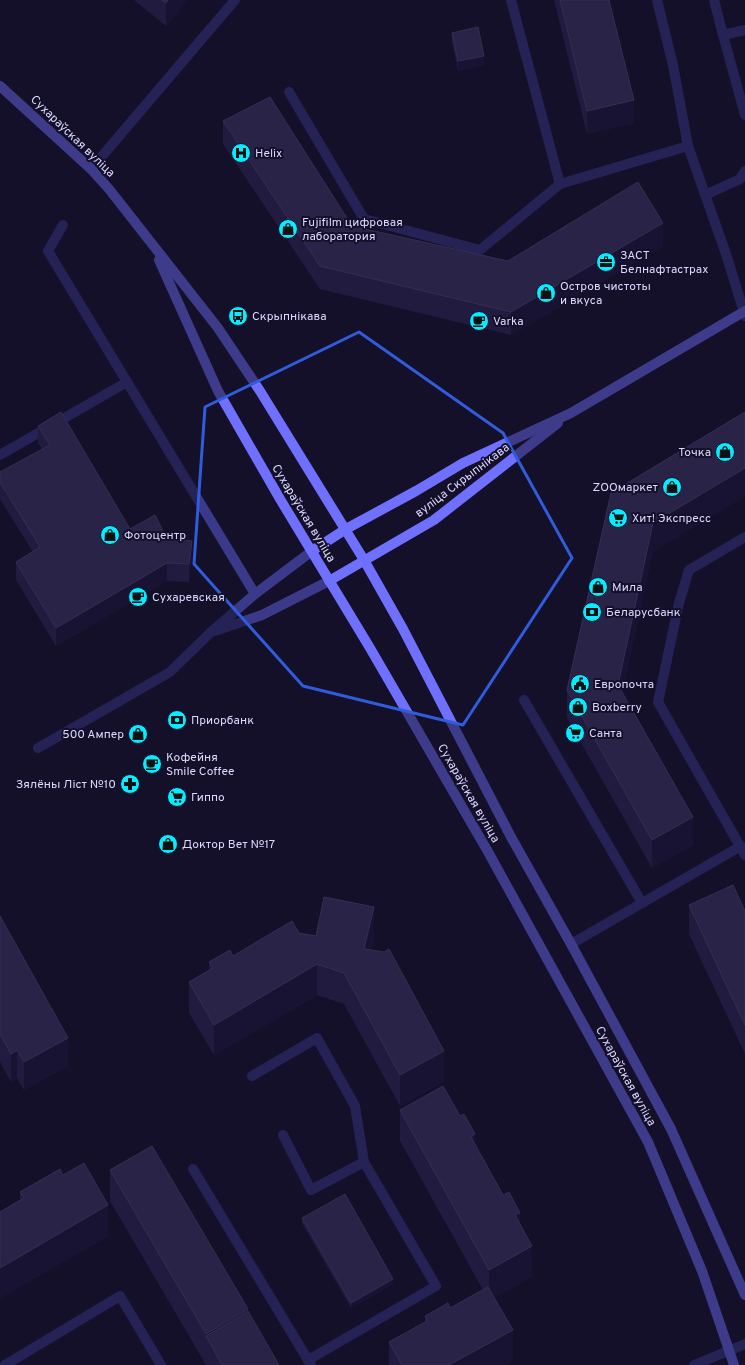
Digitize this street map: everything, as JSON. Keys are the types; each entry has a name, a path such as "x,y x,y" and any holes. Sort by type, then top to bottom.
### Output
{"main road":[{"name":"Сухараўская вуліца","path":"0,86 91,169 109,189 218,328 260,391 346,530 403,629 511,837 571,944 671,1129 745,1296"},
{"name":"Сухараўская вуліца","path":"153,247 218,391 370,648 483,844 648,1142 702,1271 734,1365"},
{"name":"вуліца Скрыпнікава","path":"312,551 463,463 570,414 744,313"},
{"name":"вуліца Скрыпнікава","path":"329,581 434,520 570,414"}],"street":[{"path":"91,169 235,0"},
{"path":"512,0 560,184"},
{"path":"657,0 673,65 688,146 727,257 744,313"},
{"path":"714,0 745,115"},
{"path":"723,35 745,30"},
{"path":"289,92 364,218 480,250 560,184 688,146"},
{"path":"705,195 740,179 745,171"},
{"path":"63,224 48,251 255,594"},
{"path":"0,455 127,382"},
{"path":"571,944 642,903 743,850 658,702 679,603 689,570 745,537"},
{"path":"38,748 170,672 210,633 255,594 312,551"},
{"path":"210,633 262,615 329,581"},
{"path":"524,700 642,903"},
{"path":"194,1169 310,1363 436,1286 364,1162 355,1106 317,1038 252,1076"},
{"path":"283,1134 312,1190 364,1162"},
{"path":"5,1365 120,1296 161,1365"},
{"path":"694,1365 745,1344"}],"highlighted area":[{"path":"359,332 503,433 572,558 463,725 303,686 194,564 205,407"}],"building":[{"path":"560,0 609,0 634,100 587,111"},
{"path":"478,27 484,56 458,61 452,33"},
{"path":"270,97 352,226 508,261 638,182 663,223 511,312 320,266 223,121"},
{"path":"61,412 130,529 155,515 167,539 192,541 189,564 167,563 56,628 16,562 40,547 0,482 0,472 50,445 38,426"},
{"path":"745,412 745,468 653,523 618,685 693,817 652,840 567,690 611,493"},
{"path":"733,885 745,911 745,1025 689,905"},
{"path":"324,897 374,907 364,949 384,952 389,949 444,1051 400,1075 344,973 317,964 214,1025 189,982 213,968 209,962 230,950 233,956 292,921 299,933 316,936"},
{"path":"0,916 68,1038 24,1062 17,1050 11,1054 0,1034"},
{"path":"443,1086 460,1116 464,1114 475,1134 471,1137 503,1195 509,1192 520,1213 515,1215 532,1246 489,1270 400,1110"},
{"path":"152,1146 248,1309 206,1334 110,1170"},
{"path":"84,1163 108,1205 0,1268 0,1212 24,1198 20,1192 60,1169 63,1175"},
{"path":"345,1194 393,1279 351,1303 302,1218"},
{"path":"488,1287 513,1330 449,1365 402,1365 389,1342 427,1321 425,1316 448,1303 450,1308"},
{"path":"248,1311 279,1365 222,1365 206,1336"}],"place":[{"name":"Helix","path":"241,153"},
{"name":"Fujifilm цифровая лаборатория","path":"288,229"},
{"name":"ЗАСТ Белнафтастрах","path":"606,262"},
{"name":"Остров чистоты и вкуса","path":"546,293"},
{"name":"Скрыпнікава","path":"238,316"},
{"name":"Varka","path":"479,321"},
{"name":"Точка","path":"725,452"},
{"name":"ZOOмаркет","path":"672,487"},
{"name":"Хит! Экспресс","path":"618,518"},
{"name":"Фотоцентр","path":"110,535"},
{"name":"Мила","path":"598,587"},
{"name":"Сухаревская","path":"138,597"},
{"name":"Беларусбанк","path":"592,612"},
{"name":"Европочта","path":"580,684"},
{"name":"Boxberry","path":"578,707"},
{"name":"Приорбанк","path":"177,720"},
{"name":"Санта","path":"575,733"},
{"name":"500 Ампер","path":"138,734"},
{"name":"Кофейня Smile Coffee","path":"152,764"},
{"name":"Зялёны Ліст №10","path":"130,784"},
{"name":"Гиппо","path":"177,797"},
{"name":"Доктор Вет №17","path":"168,844"}]}
